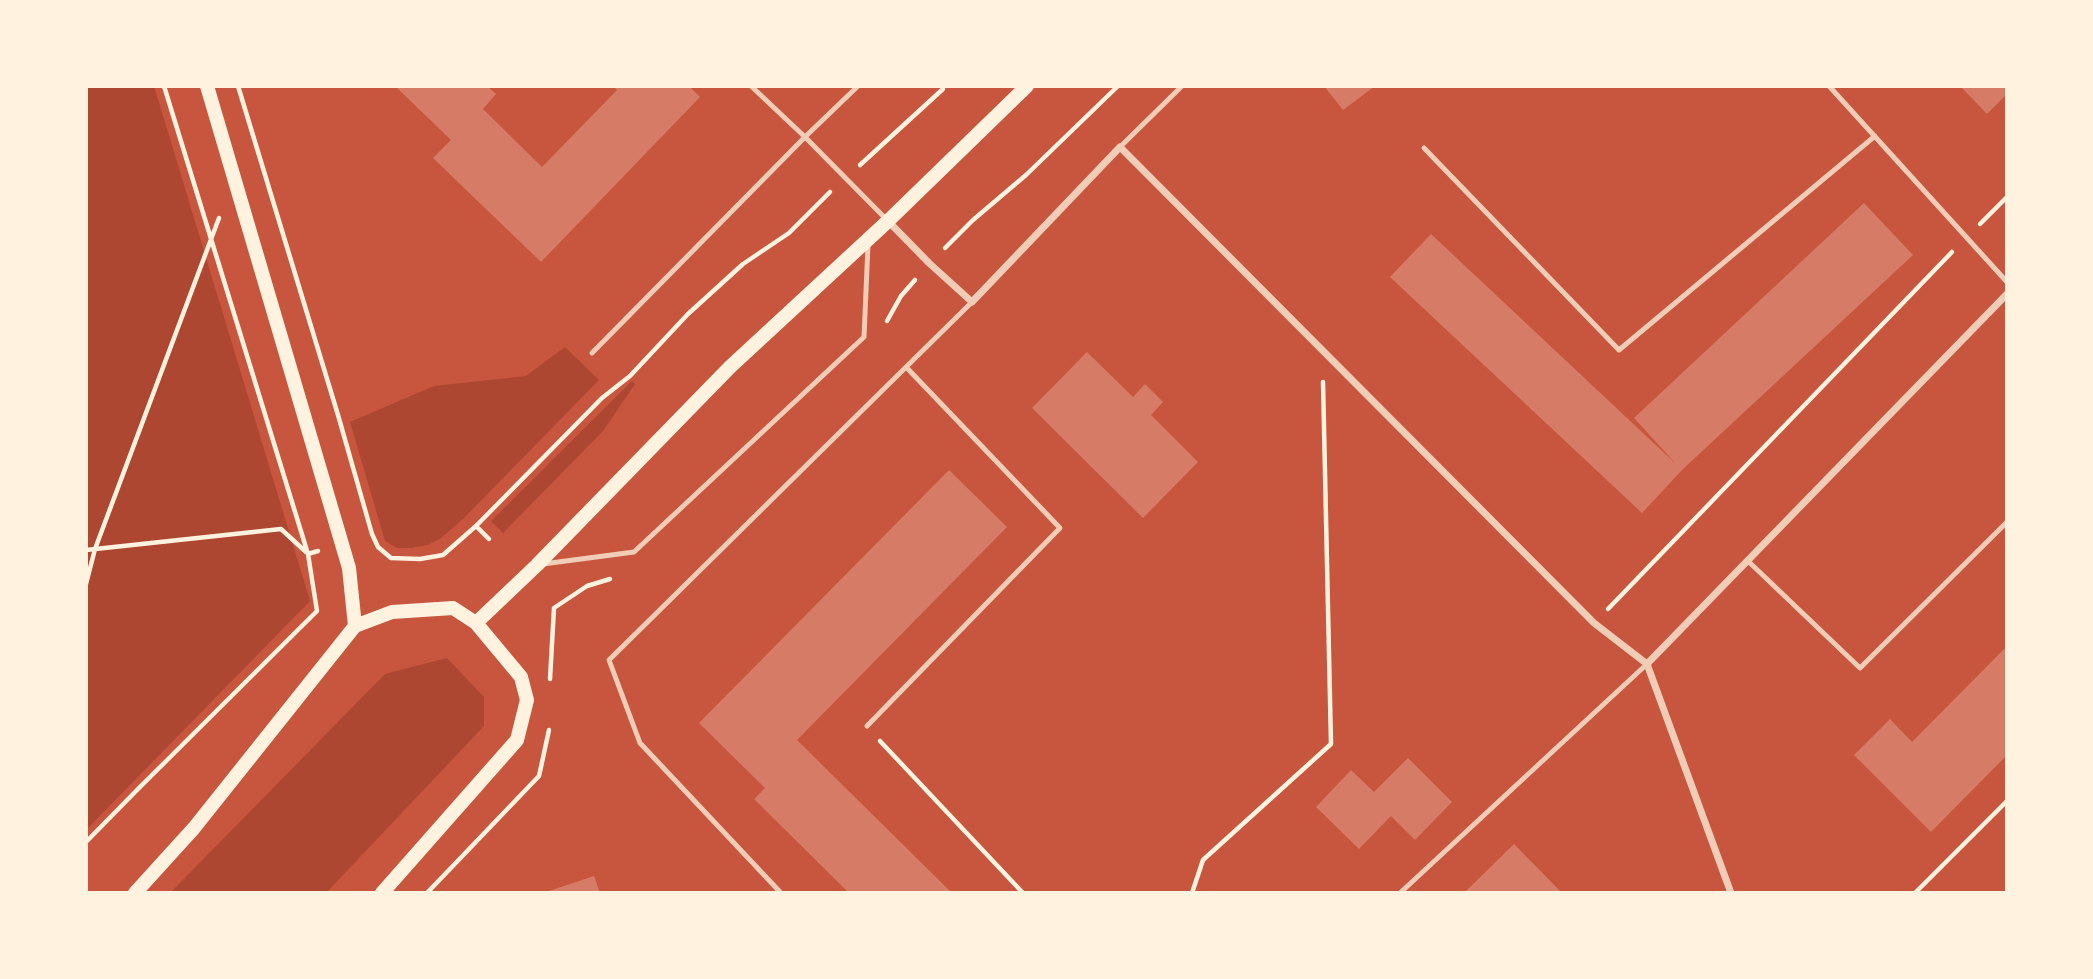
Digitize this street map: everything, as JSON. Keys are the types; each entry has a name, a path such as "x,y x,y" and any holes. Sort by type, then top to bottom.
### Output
{"main road":[{"path":"207,86 343,544 349,568 355,626"},
{"path":"476,623 537,565 730,367 888,221 1027,86"},
{"path":"135,893 194,828 355,626 391,612 453,608 476,623 521,677 527,700 517,740 382,893"}],"street":[{"path":"888,221 972,302 1120,147 1594,623 1647,664 1731,893"},
{"path":"1647,664 2007,294"}],"lane":[{"path":"751,86 806,137 888,221"},
{"path":"592,353 858,86"},
{"path":"1120,147 1182,86"},
{"path":"1829,86 2007,282"},
{"path":"1424,148 1619,350 1874,135"},
{"path":"537,565 634,552 864,337 868,239"},
{"path":"781,893 640,743 609,660 972,302"},
{"path":"867,726 1060,527 906,367"},
{"path":"1748,561 1860,668 2007,522"},
{"path":"1403,892 1647,664"}],"path":[{"path":"86,842 317,611 308,554 164,86"},
{"path":"238,86 372,534 378,547 391,558 420,559 443,555 476,526 602,398 630,376 688,314 743,264 789,233 943,89"},
{"path":"86,584 95,549 234,178"},
{"path":"1594,623 2007,197"},
{"path":"1192,893 1203,860 1331,744 1322,349"},
{"path":"476,526 489,539"},
{"path":"86,550 281,529 308,554"},
{"path":"308,554 372,534"},
{"path":"867,726 1023,893"},
{"path":"1915,893 2007,802"}],"shaded area":[{"path":"86,86 154,86 310,601 86,830"},
{"path":"565,347 599,380 463,519 440,539 428,545 411,548 397,548 385,541 350,422 434,386 526,376"},
{"path":"632,381 635,384 603,431 503,533 491,521"},
{"path":"447,658 484,697 484,726 326,893 170,893 385,674"}],"building":[{"path":"395,86 487,86 496,94 483,109 542,167 617,90 613,86 689,86 700,97 541,262 433,158 451,140"},
{"path":"1324,86 1375,86 1343,110"},
{"path":"1960,86 2007,86 2007,94 1987,114"},
{"path":"1864,203 1913,255 1682,470 1642,513 1390,277 1431,234 1676,464 1634,418"},
{"path":"1087,352 1133,397 1145,384 1163,402 1151,415 1198,462 1143,518 1032,408"},
{"path":"949,470 1007,527 797,740 952,893 849,893 754,799 765,788 699,723"},
{"path":"2007,646 2007,755 1931,832 1854,755 1890,719 1912,742"},
{"path":"1408,758 1452,802 1415,840 1391,816 1359,849 1316,807 1351,770 1374,792"},
{"path":"1514,844 1562,893 1466,891"},
{"path":"594,876 600,893 543,893"}]}
